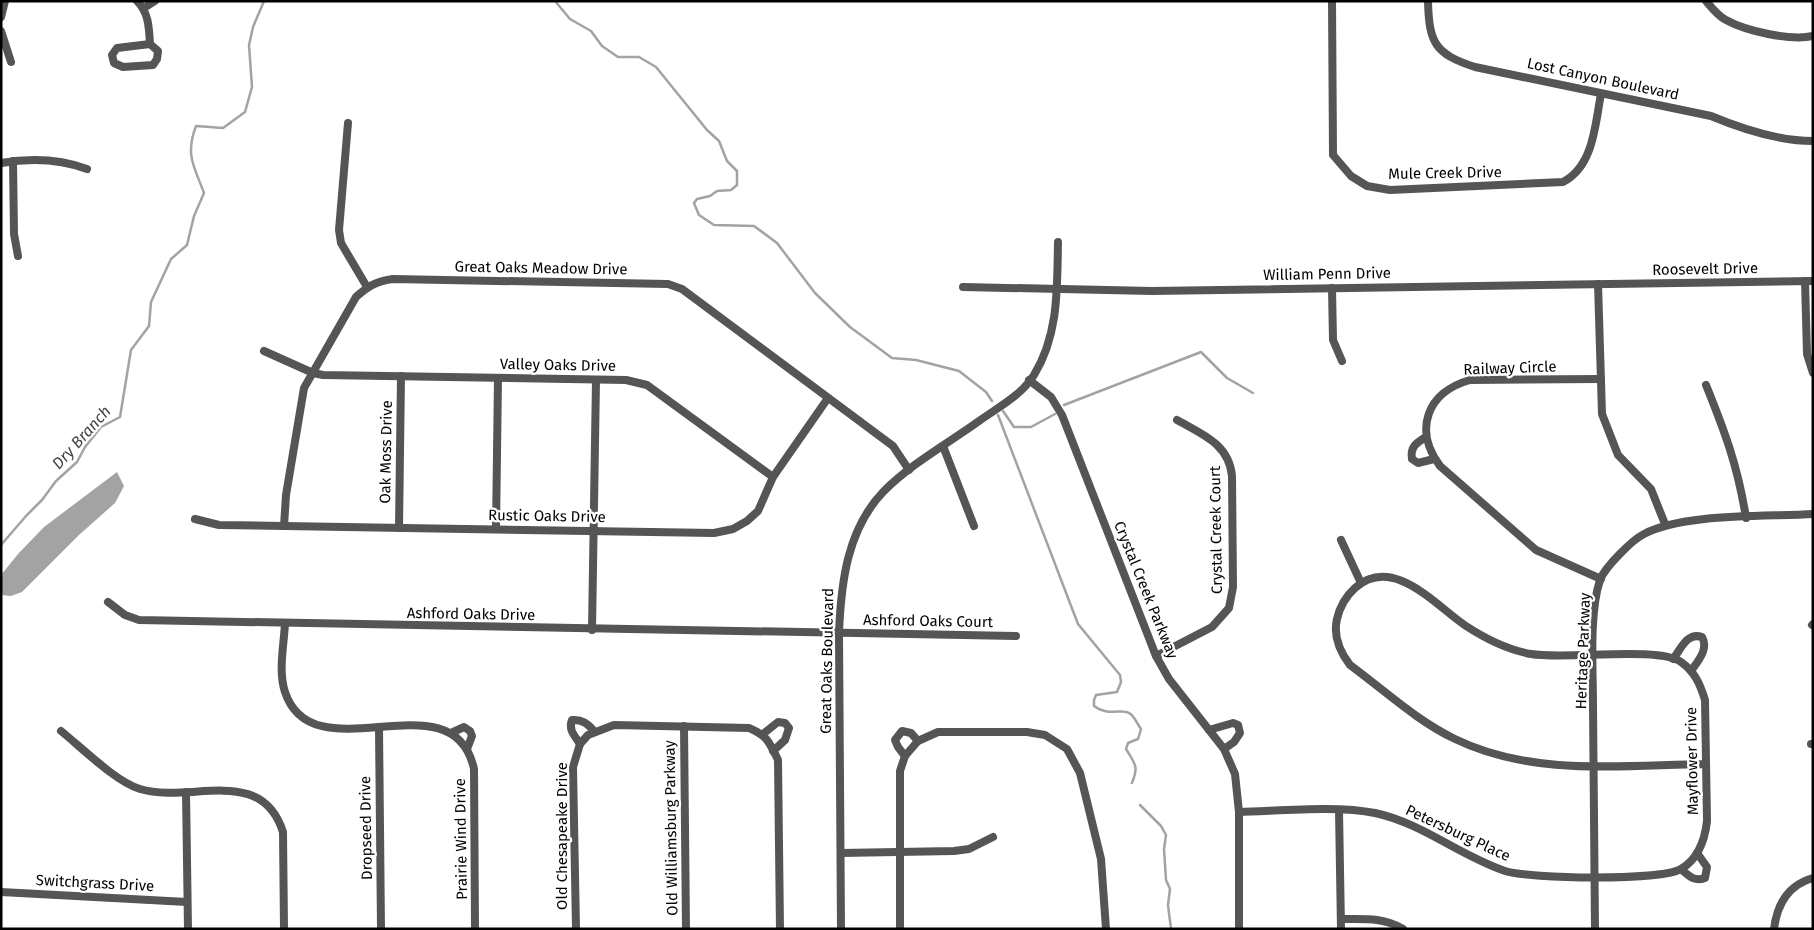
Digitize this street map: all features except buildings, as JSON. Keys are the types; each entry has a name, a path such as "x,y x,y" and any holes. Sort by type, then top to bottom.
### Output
{"street":[{"path":"1,17 5,1"},
{"path":"137,1 144,8 149,23 150,44 158,51 157,59 153,65 123,67 114,63 112,55 117,48 150,44"},
{"path":"144,8 155,1"},
{"name":"Mule Creek Drive","path":"1332,1 1333,155 1351,176 1367,186 1390,190 1564,182 1572,178 1583,165 1590,147 1601,94"},
{"name":"Lost Canyon Boulevard","path":"1428,1 1428,24 1437,46 1449,57 1475,67 1711,116 1731,125 1778,137 1813,141"},
{"path":"1706,1 1723,19 1743,27 1789,37 1813,36"},
{"path":"1,31 11,62"},
{"path":"284,526 286,495 304,388 356,297 367,287 341,243 339,230 348,123"},
{"path":"1,163 12,161 69,162 87,169"},
{"path":"12,161 14,234 18,256"},
{"name":"Great Oaks Boulevard","path":"841,929 839,633 841,587 849,554 864,520 883,492 909,470 1017,393 1030,380 1042,359 1052,335 1057,289 1058,242"},
{"name":"Great Oaks Meadow Drive","path":"367,287 379,281 393,279 668,284 682,289 893,446 909,470"},
{"path":"1809,281 1807,354 1813,373"},
{"name":"Roosevelt Drive","path":"1598,284 1809,281"},
{"path":"1598,284 1602,414 1618,456 1651,489 1665,524"},
{"name":"William Penn Drive","path":"962,287 1152,291 1598,284"},
{"path":"1332,288 1333,340 1342,361"},
{"path":"264,351 313,373"},
{"name":"Valley Oaks Drive","path":"313,373 626,380 647,386 773,477"},
{"name":"Oak Moss Drive","path":"399,528 401,376"},
{"path":"496,529 498,378"},
{"name":"Railway Circle","path":"1601,379 1470,380 1454,385 1440,396 1426,422 1426,438 1430,453 1440,466 1536,550 1601,579"},
{"path":"592,630 596,380"},
{"name":"Crystal Creek Parkway","path":"1030,380 1051,397 1062,415 1156,656 1169,679 1224,749 1235,774 1239,812 1239,929"},
{"path":"1706,385 1740,478 1746,518"},
{"name":"Rustic Oaks Drive","path":"195,519 219,525 714,533 733,528 747,521 758,510 773,477 828,398"},
{"name":"Crystal Creek Court","path":"1156,656 1212,627 1225,615 1233,595 1232,476 1228,459 1218,445 1177,420"},
{"path":"1426,438 1413,446 1411,452 1412,459 1418,463 1434,459"},
{"path":"943,446 974,526"},
{"name":"Heritage Parkway","path":"1595,929 1593,656 1595,606 1601,579 1621,553 1642,535 1665,524 1813,514"},
{"path":"1341,540 1361,582 1348,595 1340,607 1335,625 1341,653 1350,665 1430,725 1481,750 1522,761 1552,765 1706,764"},
{"name":"Mayflower Drive","path":"1361,582 1369,579 1385,578 1398,579 1412,584 1465,625 1508,648 1532,654 1593,656 1650,654 1680,661 1699,682 1705,700 1707,821 1706,837 1697,853 1681,869"},
{"name":"Ashford Oaks Drive","path":"108,602 125,615 139,620 592,630 839,633"},
{"name":"Prairie Wind Drive","path":"284,623 283,683 288,700 296,711 318,726 330,728 435,726 451,733 467,750 474,770 475,929"},
{"name":"Ashford Oaks Court","path":"839,633 1016,636"},
{"path":"1673,659 1689,637 1695,635 1702,637 1704,651 1691,671"},
{"name":"Old Chesapeake Drive","path":"580,744 572,733 570,724 572,720 578,719 584,722 594,732"},
{"path":"774,751 785,740 789,728 785,723 778,722 763,734 778,760 780,929"},
{"path":"1209,730 1233,723 1238,726 1240,733 1234,742 1224,749"},
{"name":"Old Chesapeake Drive","path":"576,929 574,767 580,744 594,732 614,725 749,728 763,734"},
{"name":"Old Williamsburg Parkway","path":"684,726 686,929"},
{"name":"Dropseed Drive","path":"379,727 381,929"},
{"name":"Prairie Wind Drive","path":"451,733 464,727 470,731 472,736 467,750"},
{"path":"61,731 124,782 139,789 155,792 237,790 250,794 267,804 280,820 283,832 284,929"},
{"path":"900,929 899,778 905,756 918,741 929,735 948,731 1045,734 1067,749 1080,773 1101,858 1106,929"},
{"path":"905,756 898,748 895,740 898,735 902,732 911,733 918,741"},
{"path":"186,792 188,929"},
{"path":"1339,810 1341,929"},
{"name":"Petersburg Place","path":"1239,812 1339,810 1372,812 1399,819 1488,865 1508,872 1529,876 1595,876"},
{"path":"841,853 963,850 992,837"},
{"path":"1595,876 1659,875 1681,869 1692,879 1698,880 1705,878 1707,867 1697,853"},
{"path":"1774,929 1778,908 1787,894 1805,880 1813,878"},
{"name":"Switchgrass Drive","path":"1,892 187,902"},
{"path":"1341,919 1377,919 1389,921 1403,929"}],"shaded area":[{"path":"117,472 124,486 115,503 79,535 22,592 11,596 1,595 1,575 18,554 44,527"}],"waterway":[{"name":"Dry Branch","path":"1,545 42,500 56,481 77,462 85,447 101,427 120,417 131,350 149,326 151,302 171,259 187,245 194,216 204,193 194,168 191,153 196,126 223,128 245,112 252,87 249,45 253,27 264,1"},
{"path":"555,1 570,19 591,31 602,46 618,57 639,57 656,67 707,130 719,141 727,161 737,171 737,185 731,190 717,191 710,196 697,199 694,203 699,215 714,225 754,226 777,243 815,293 850,327 892,358 916,360 959,371 986,392 992,401"},
{"path":"1064,405 1201,352 1227,378 1253,393"},
{"path":"1003,411 1014,427 1031,427 1055,414"},
{"path":"998,415 1078,624 1120,675 1121,682 1117,692 1096,695 1094,706 1105,711 1129,713 1141,729 1138,739 1128,743 1126,749 1136,769 1132,783"},
{"path":"1140,805 1161,826 1166,835 1164,849 1166,880 1170,889 1168,905 1171,929"}]}
